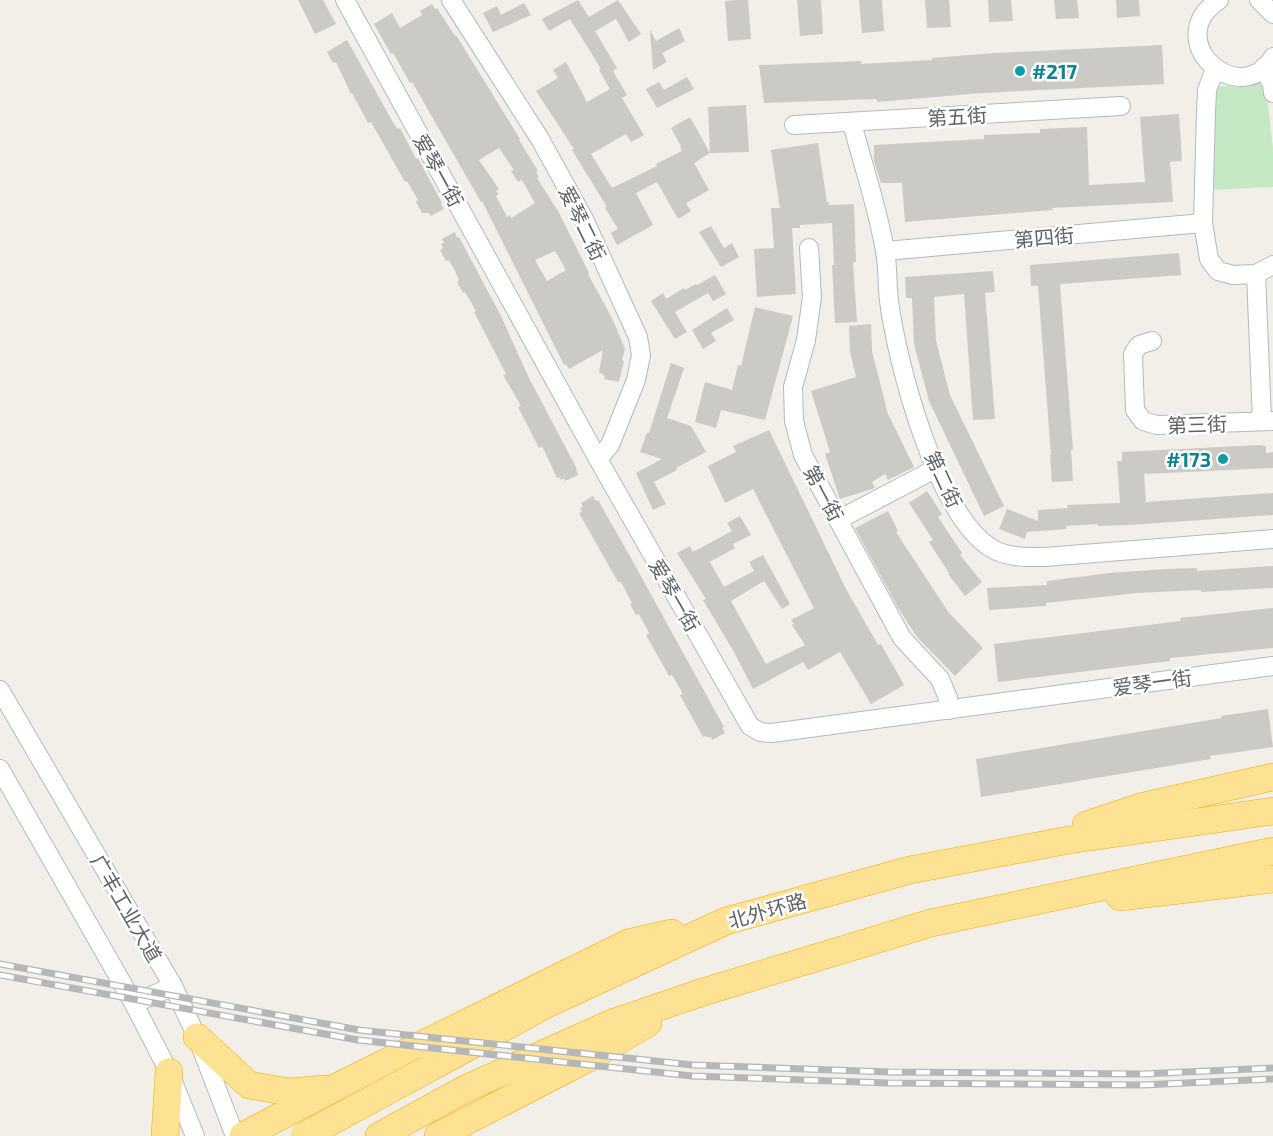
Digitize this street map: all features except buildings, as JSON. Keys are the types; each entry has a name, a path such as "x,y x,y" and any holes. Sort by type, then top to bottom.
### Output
{"highway":[{"path":"1009,851 1140,807 1273,777"},
{"name":"北外环路","path":"304,1136 547,1004 726,921 910,870 1069,840 1273,811"},
{"path":"379,1136 465,1089 612,1023 699,993 931,923 1273,851"},
{"path":"1014,905 1152,894 1273,879"},
{"path":"243,1136 628,943 726,921"},
{"path":"438,1136 592,1056 699,993"},
{"path":"197,1037 249,1085 289,1092 327,1092"},
{"path":"165,1136 169,1072"},
{"path":"310,1136 308,1130 327,1092"}],"street":[{"name":"爱琴一街","path":"345,0 598,459 750,726 760,732 772,733 1273,666"},
{"name":"爱琴二街","path":"451,0 540,140 583,217 638,338 641,355 636,380 610,445 598,459"},
{"path":"1218,0 1203,15 1198,28 1201,53 1215,69 1232,76 1246,76 1268,62 1273,93"},
{"path":"1259,0 1273,14"},
{"path":"1215,69 1207,90 1203,223 1209,259 1218,271 1233,275 1256,274 1273,265"},
{"name":"第五街","path":"794,125 1121,106"},
{"name":"第二街","path":"852,123 885,251 890,302 911,405 948,495 970,530 992,549 1015,556 1045,557 1273,539"},
{"name":"第四街","path":"885,251 1203,223"},
{"name":"第一街","path":"809,248 812,297 806,340 793,387 794,421 803,455 902,638 940,679 948,698 949,710"},
{"path":"1256,274 1268,421"},
{"name":"第三街","path":"1152,341 1139,345 1133,354 1135,410 1143,421 1157,425 1268,421"},
{"path":"838,520 937,468"},
{"name":"广丰工业大道","path":"0,690 173,986 197,1037 235,1136"},
{"name":"广丰工业大道","path":"0,769 134,1004 169,1072 195,1136"},
{"path":"134,1004 173,986"}],"green space":[{"path":"1265,82 1273,148 1273,187 1212,190 1216,87"}],"railway":[{"path":"0,964 359,1030 693,1065 889,1072 1142,1074 1273,1068"},
{"path":"0,975 358,1040 692,1076 888,1083 1142,1085 1273,1079"}],"place":[{"name":"#217","path":"1020,71"},
{"name":"#173","path":"1223,459"}]}
